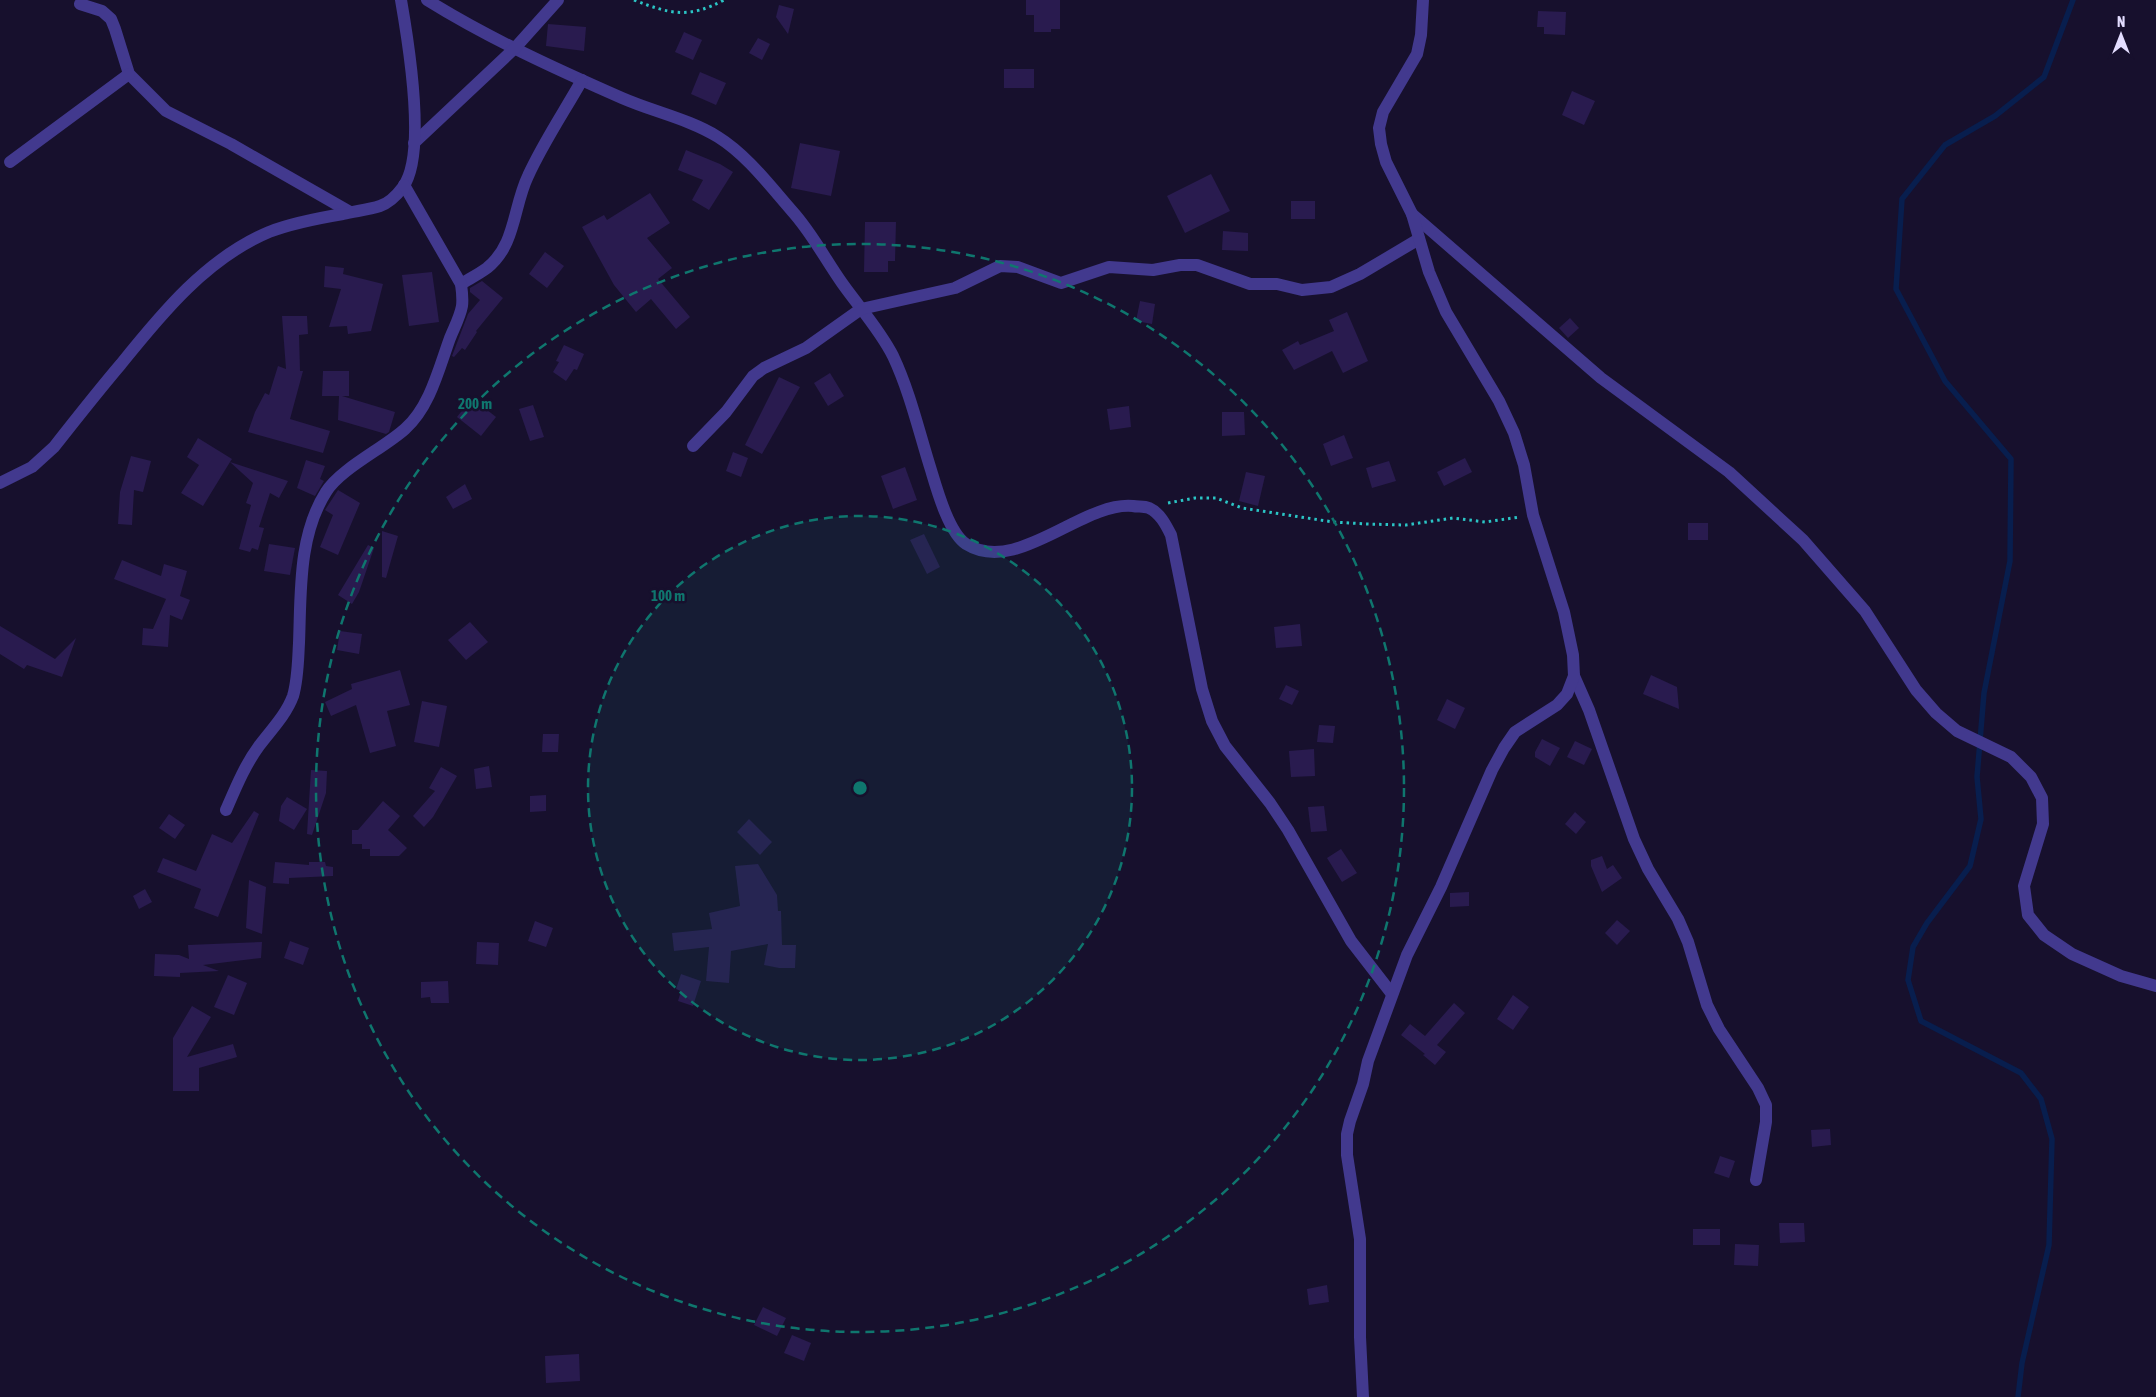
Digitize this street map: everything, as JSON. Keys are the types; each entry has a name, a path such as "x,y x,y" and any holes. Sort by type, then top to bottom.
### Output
{"street":[{"path":"0,483 32,467 54,447 171,303 214,266 242,246 270,232 381,206 394,197 404,185 410,170 414,142 411,62 401,0"},
{"path":"427,0 466,24 582,80 624,99 700,127 720,138 738,152 805,227 891,353 901,375 938,490 954,529 964,542 978,550 996,552 1016,549 1040,540 1101,511 1126,506 1148,508 1163,519 1171,535 1202,689 1212,721 1225,746 1270,803 1288,830 1351,940 1392,994"},
{"path":"414,142 515,48 558,0"},
{"path":"1423,0 1421,35 1417,54 1383,112 1379,128 1386,162 1412,214 1429,272 1446,312 1500,401 1511,425 1524,465 1533,515 1564,612 1573,655 1574,676 1589,710 1634,839 1648,869 1678,918 1688,942 1707,1005 1719,1029 1758,1088 1766,1105 1766,1122 1756,1180"},
{"path":"80,4 102,11 110,19 116,29 129,74 166,111 231,144 350,212"},
{"path":"10,162 129,74"},
{"path":"461,284 486,269 497,259 507,244 514,223 520,193 582,80"},
{"path":"226,810 242,775 259,746 279,722 293,696 298,668 306,543 314,512 327,490 343,475 396,436 418,415 435,379 462,307 463,293 461,284 404,185"},
{"path":"1412,214 1601,378 1729,472 1803,540 1864,611 1916,690 1936,713 1957,732 2011,757 2031,777 2042,798 2043,824 2024,886 2028,915 2044,935 2072,954 2121,976 2156,986"},
{"path":"693,446 726,412 753,376 764,368 806,348 861,309 955,288 992,269 1008,266 1018,267 1062,283 1109,267 1153,270 1180,264 1212,269 1250,284 1277,284 1302,290 1331,286 1360,274 1419,239"},
{"path":"1363,1397 1360,1337 1360,1239 1347,1155 1347,1134 1363,1084 1368,1061 1407,955 1441,887 1504,748 1515,732 1557,705 1567,694 1574,676"}],"path":[{"path":"634,0 662,11 678,13 695,12 724,0"},
{"path":"1148,508 1195,498 1216,498 1242,508 1333,522 1406,525 1453,518 1485,522 1533,515"}],"building":[{"path":"1026,0 1060,0 1060,29 1051,29 1051,32 1034,32 1034,15 1026,15"},
{"path":"779,5 794,9 788,34 776,17"},
{"path":"1538,11 1566,12 1565,35 1544,34 1544,27 1537,27"},
{"path":"548,24 586,27 584,51 546,46"},
{"path":"684,32 702,40 693,60 675,52"},
{"path":"758,38 770,44 762,60 749,53"},
{"path":"1004,69 1034,69 1034,88 1004,88"},
{"path":"700,72 726,83 716,105 691,94"},
{"path":"1572,91 1595,101 1584,125 1562,115"},
{"path":"800,143 840,151 831,196 791,188"},
{"path":"686,150 720,164 733,172 709,210 692,200 703,180 678,170"},
{"path":"1211,174 1230,211 1185,233 1167,196"},
{"path":"650,193 670,223 647,238 672,268 658,279 690,317 676,329 651,299 636,312 614,285 582,227 604,215 607,220"},
{"path":"1291,201 1315,201 1315,219 1291,219"},
{"path":"865,222 896,222 895,261 888,261 888,272 864,272"},
{"path":"1223,231 1248,233 1248,251 1222,250"},
{"path":"545,252 564,266 547,288 529,274"},
{"path":"325,266 344,268 343,274 383,284 371,331 348,334 347,326 329,327 341,289 324,287"},
{"path":"432,272 439,322 409,326 402,275"},
{"path":"482,281 503,298 476,331 465,350 462,348 454,357 452,356 468,314 480,300 470,292 470,288"},
{"path":"1140,301 1155,304 1152,324 1136,321"},
{"path":"1347,312 1368,361 1343,373 1332,351 1294,370 1282,350 1298,341 1300,345 1334,331 1329,320"},
{"path":"282,316 307,316 308,334 299,335 300,371 303,371 290,419 330,431 323,453 248,432 255,412 265,393 269,395 278,366 286,369"},
{"path":"1570,318 1579,328 1568,338 1559,328"},
{"path":"564,345 584,354 577,370 574,369 566,381 553,372 559,362 556,361"},
{"path":"323,371 349,371 349,396 342,396 395,412 389,432 386,434 338,420 339,396 322,396"},
{"path":"830,373 844,396 828,406 814,383"},
{"path":"779,377 800,387 762,454 745,445"},
{"path":"472,398 496,417 481,436 457,417"},
{"path":"533,405 544,437 530,441 519,409"},
{"path":"1129,406 1131,427 1110,430 1107,409"},
{"path":"1222,412 1244,412 1245,435 1222,436"},
{"path":"1344,435 1353,458 1331,466 1323,444"},
{"path":"198,438 232,459 203,506 181,493 199,465 187,457"},
{"path":"733,452 748,458 741,477 726,471"},
{"path":"131,456 151,461 143,492 134,490 132,525 118,524 120,492"},
{"path":"1465,458 1472,472 1444,486 1437,472"},
{"path":"306,460 325,466 320,479 324,481 315,496 297,488"},
{"path":"1389,461 1396,481 1372,488 1366,468"},
{"path":"230,462 288,481 279,498 270,493 259,527 264,528 258,550 252,548 250,552 239,549 251,505 246,503 253,483"},
{"path":"905,467 917,500 893,509 881,476"},
{"path":"1246,472 1265,476 1258,506 1239,501"},
{"path":"465,484 472,499 453,509 446,497"},
{"path":"338,490 360,503 338,555 320,547 333,515 325,510"},
{"path":"1688,523 1708,523 1708,540 1688,540"},
{"path":"382,531 398,536 386,578 382,577"},
{"path":"924,534 940,567 927,574 910,540"},
{"path":"269,544 295,548 290,575 264,571"},
{"path":"368,545 374,548 359,592 352,604 338,595"},
{"path":"122,560 161,576 164,564 187,571 180,596 190,600 182,620 170,615 168,647 142,645 143,628 153,629 166,599 114,579"},
{"path":"470,622 488,642 466,660 448,640"},
{"path":"1300,624 1302,646 1276,648 1274,627"},
{"path":"0,626 55,659 76,638 62,677 27,665 24,669 0,654"},
{"path":"340,631 362,634 359,654 337,650"},
{"path":"400,670 410,705 387,711 396,746 370,753 356,705 331,716 325,702 352,689 351,684"},
{"path":"1651,675 1677,687 1679,709 1643,694"},
{"path":"1286,685 1299,691 1292,705 1279,699"},
{"path":"1447,699 1465,708 1455,729 1437,720"},
{"path":"422,701 447,706 439,747 414,742"},
{"path":"1319,725 1335,726 1333,743 1317,742"},
{"path":"543,734 559,734 558,752 542,752"},
{"path":"1542,739 1560,748 1550,766 1535,757 1535,752"},
{"path":"1575,741 1592,749 1584,765 1567,757"},
{"path":"1314,749 1315,776 1291,777 1289,751"},
{"path":"489,766 492,787 476,789 474,769"},
{"path":"441,767 457,776 433,817 424,827 413,816 435,791 429,788"},
{"path":"311,770 327,771 326,793 312,835 307,834"},
{"path":"546,795 546,811 530,812 530,796"},
{"path":"287,797 307,809 294,830 279,821 281,806"},
{"path":"383,801 400,816 388,830 407,848 399,856 370,856 370,849 362,849 362,844 352,844 352,830 358,830"},
{"path":"1324,806 1327,831 1311,832 1308,807"},
{"path":"254,811 259,814 218,917 194,908 201,889 157,872 163,858 196,871 212,834 232,843"},
{"path":"1575,812 1586,822 1576,834 1565,824"},
{"path":"169,814 185,825 175,839 159,828"},
{"path":"749,819 772,842 760,855 737,832"},
{"path":"1341,849 1357,873 1342,882 1327,858"},
{"path":"1602,856 1607,869 1613,865 1622,878 1602,892 1591,866 1591,860"},
{"path":"275,862 309,865 309,862 325,862 326,866 333,867 333,876 289,878 289,884 273,883"},
{"path":"758,864 777,895 778,911 781,911 782,945 796,945 795,968 779,968 764,965 768,944 731,951 729,983 706,981 709,947 674,951 672,933 712,929 709,913 740,906 735,866"},
{"path":"249,880 266,887 262,934 246,928"},
{"path":"145,889 152,902 139,909 133,896"},
{"path":"1469,892 1469,906 1450,907 1450,893"},
{"path":"1617,920 1630,931 1617,945 1605,933"},
{"path":"535,921 553,928 546,947 528,941"},
{"path":"290,941 309,948 303,965 284,958"},
{"path":"262,942 261,958 203,965 219,971 180,973 180,977 154,976 155,954 179,955 189,959 188,945"},
{"path":"477,942 499,943 498,965 476,964"},
{"path":"681,974 701,981 693,1006 678,1001 681,991 676,989"},
{"path":"228,975 247,983 234,1015 214,1007"},
{"path":"448,981 449,1003 431,1003 430,997 421,998 421,982"},
{"path":"1513,995 1529,1007 1513,1030 1497,1019"},
{"path":"1454,1003 1465,1013 1437,1045 1446,1052 1435,1065 1423,1055 1425,1054 1401,1035 1410,1024 1425,1036"},
{"path":"192,1006 211,1017 187,1057 233,1044 237,1057 199,1068 199,1091 173,1091 173,1038"},
{"path":"1830,1129 1831,1145 1812,1147 1811,1130"},
{"path":"1720,1156 1735,1161 1729,1178 1714,1173"},
{"path":"1779,1223 1804,1223 1805,1242 1780,1243"},
{"path":"1693,1229 1720,1229 1720,1245 1693,1245"},
{"path":"1735,1244 1759,1245 1758,1266 1734,1265"},
{"path":"1327,1285 1329,1302 1309,1305 1307,1289"},
{"path":"763,1307 786,1318 777,1336 754,1325"},
{"path":"792,1335 811,1343 804,1361 784,1353"},
{"path":"579,1354 580,1381 546,1383 545,1356"}],"waterway":[{"path":"2018,1397 2022,1363 2049,1245 2052,1139 2041,1099 2021,1073 1921,1021 1908,980 1913,947 1927,923 1970,866 1981,819 1977,777 1984,693 2010,561 2011,459 1945,381 1896,289 1902,199 1945,145 1995,116 2044,77 2073,0"}]}
